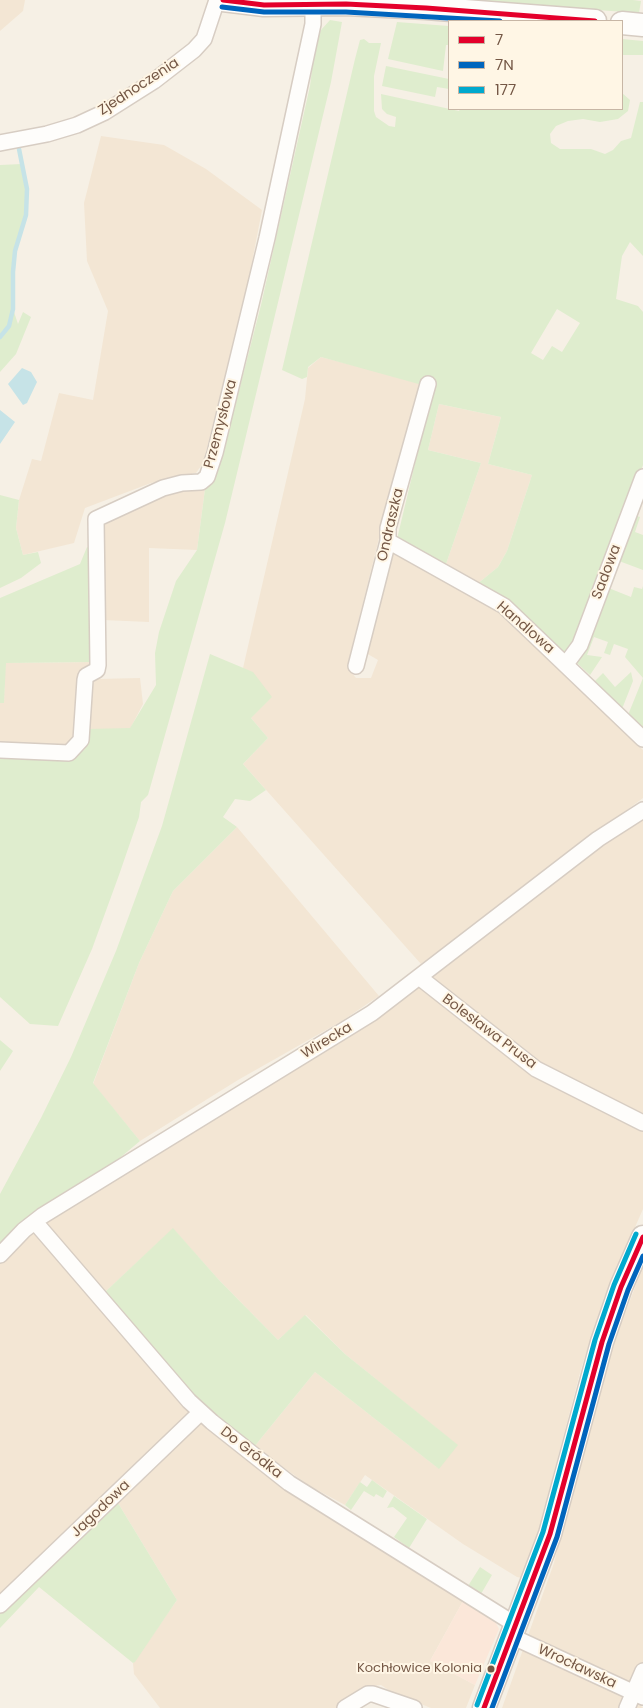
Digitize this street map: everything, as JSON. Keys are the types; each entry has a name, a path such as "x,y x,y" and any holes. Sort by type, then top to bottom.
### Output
{"street":[{"name":"Zjednoczenia","path":"0,143 48,134 77,125 105,112 154,81 194,50 204,39 217,0"},
{"path":"223,0 256,4 427,4 585,20"},
{"name":"Przemysłowa","path":"0,750 69,753 81,740 85,680 86,676 97,670 98,665 96,519 149,493 182,483 201,482 207,477 217,444 267,238 312,24 313,4"},
{"path":"623,23 643,25"},
{"name":"Ondraszka","path":"356,666 388,541 388,528 428,384"},
{"name":"Sadowa","path":"566,664 580,645 643,478"},
{"name":"Handlowa","path":"388,541 504,606 643,739"},
{"name":"Wirecka","path":"0,1255 35,1222 122,1165 372,1013 598,839 643,810"},
{"name":"Bolesława Prusa","path":"419,977 536,1069 643,1123"},
{"name":"Do Gródka","path":"35,1222 189,1401 201,1412 289,1482 514,1631"},
{"path":"484,1708 550,1534 602,1342 621,1287 643,1237"},
{"name":"Jagodowa","path":"0,1605 201,1412"},
{"name":"Wrocławska","path":"514,1631 638,1695"},
{"path":"627,1708 638,1695 643,1671"},
{"path":"345,1708 359,1699 373,1694 414,1708"}],"shaded area":[{"path":"0,0 25,0 23,11 0,31"},
{"path":"101,136 164,145 206,169 262,210 243,309 203,463 196,473 151,483 85,508 74,543 23,555 16,528 19,500 32,459 41,461 59,393 93,400 108,311 87,261 84,203"},
{"path":"321,357 422,383 382,526 347,667 356,678 371,678 378,660 366,653 393,554 397,553 500,612 643,750 643,798 421,964 243,764 268,738 251,718 243,668 305,399 308,368"},
{"path":"439,404 501,417 488,464 532,475 507,551 498,567 476,585 446,564 481,463 428,450"},
{"path":"205,489 197,550 149,548 149,622 103,620 101,527 146,501 177,491"},
{"path":"96,662 97,679 140,678 143,704 130,729 87,729 85,749 71,759 0,757 0,703 4,702 5,663"},
{"path":"643,816 643,1118 523,1054 428,975 603,840"},
{"path":"237,827 379,996 342,1021 238,1080 140,1141 93,1084 139,963 173,891"},
{"path":"417,986 455,1013 643,1127 643,1209 604,1298 581,1369 526,1579 517,1577 463,1544 365,1475 345,1505 310,1486 254,1447 315,1372 438,1468 457,1445 345,1354 306,1315 278,1340 219,1280 173,1229 105,1292 78,1265 45,1225 48,1221 369,1024 413,987"},
{"path":"34,1232 192,1414 0,1598 0,1264 29,1233"},
{"path":"643,1266 643,1694 639,1704 643,1708 502,1708 554,1563 588,1425 617,1335"},
{"path":"199,1421 240,1454 315,1507 463,1601 430,1661 475,1685 466,1708 431,1708 393,1693 381,1685 367,1687 337,1708 160,1708 134,1674 133,1663 177,1600 118,1503"},
{"path":"463,1601 496,1623 499,1629 475,1685 430,1661"}],"green space":[{"path":"458,0 633,0 641,1 639,13"},
{"path":"330,20 342,22 331,82 225,523 148,795 141,802 139,817 92,949 58,1026 30,1024 0,997 0,757 71,759 85,749 87,729 130,728 156,685 155,653 159,632 176,581 197,550 205,489 213,483 219,468 261,305 310,86 315,45 321,30"},
{"path":"397,22 448,26 448,45 446,45 443,71 388,59"},
{"path":"364,39 369,43 381,43 374,76 374,111 376,117 389,126 395,127 396,117 387,114 382,109 381,94 459,111 623,110 623,94 630,100 628,111 618,119 600,122 583,119 568,121 556,126 550,134 551,143 560,149 591,149 605,154 613,150 621,141 631,138 640,102 643,102 643,256 630,242 622,256 616,299 638,306 643,312 643,465 572,651 563,654 476,585 498,567 507,551 532,475 488,464 501,417 439,404 428,450 481,463 446,564 401,543 397,539 433,388 321,357 308,367 307,377 302,379 282,370 360,40","holes":["557,309 580,323 562,352 552,346 543,360 531,353"]},
{"path":"623,39 643,41 643,55 623,55"},
{"path":"386,66 448,79 448,89 437,87 435,97 382,86"},
{"path":"22,164 27,189 26,215 15,251 13,309 18,324 23,312 31,317 16,354 0,372 0,165"},
{"path":"0,495 19,500 16,528 23,555 38,552 41,563 21,578 0,588"},
{"path":"634,515 640,517 635,532 643,535 643,570 619,561 614,580 609,579"},
{"path":"87,547 94,549 96,662 6,663 4,703 0,703 0,598 80,564"},
{"path":"643,586 643,678 625,657 628,649 614,644 610,655 604,653 608,642 594,637 587,655 602,657 590,675 577,663 606,587 631,597 634,587 642,589"},
{"path":"210,654 253,672 272,697 251,718 268,738 243,764 266,790 250,801 235,799 223,817 237,827 173,891 139,963 93,1083 140,1141 109,1167 20,1226 0,1244 0,1194 71,1057 116,951 162,826"},
{"path":"631,672 633,681 622,709 595,681 603,673 615,687"},
{"path":"643,678 643,731 628,715"},
{"path":"0,1040 13,1051 0,1071"},
{"path":"173,1228 219,1280 278,1340 305,1315 345,1354 458,1445 439,1469 315,1372 254,1447 193,1396 105,1292"},
{"path":"372,1480 387,1491 383,1498 376,1494 374,1497 364,1491 351,1510 345,1505 360,1482 367,1487"},
{"path":"394,1496 427,1519 409,1548 394,1537 407,1518 393,1507 387,1508"},
{"path":"118,1503 177,1600 135,1662 133,1663 39,1587 0,1628 0,1614 91,1525"},
{"path":"480,1567 492,1575 481,1594 468,1586"}],"water":[{"path":"22,368 31,372 37,382 27,403 23,405 8,384"},
{"path":"0,410 15,422 0,444"}],"waterway":[{"path":"0,337 9,326 13,309 15,251 26,215 27,189 19,149"}],"transit line":[{"name":"7","path":"223,0 264,5 346,4 426,8 582,20"},
{"name":"7N","path":"222,7 264,12 346,12 483,20"},
{"name":"177","path":"477,1705 543,1532 595,1340 614,1285 636,1234"},
{"name":"7","path":"484,1708 550,1534 602,1342 621,1287 643,1237"},
{"name":"7N","path":"492,1708 557,1537 609,1344 628,1290 643,1256"}],"place":[{"name":"Kochłowice Kolonia","path":"491,1669"}]}
